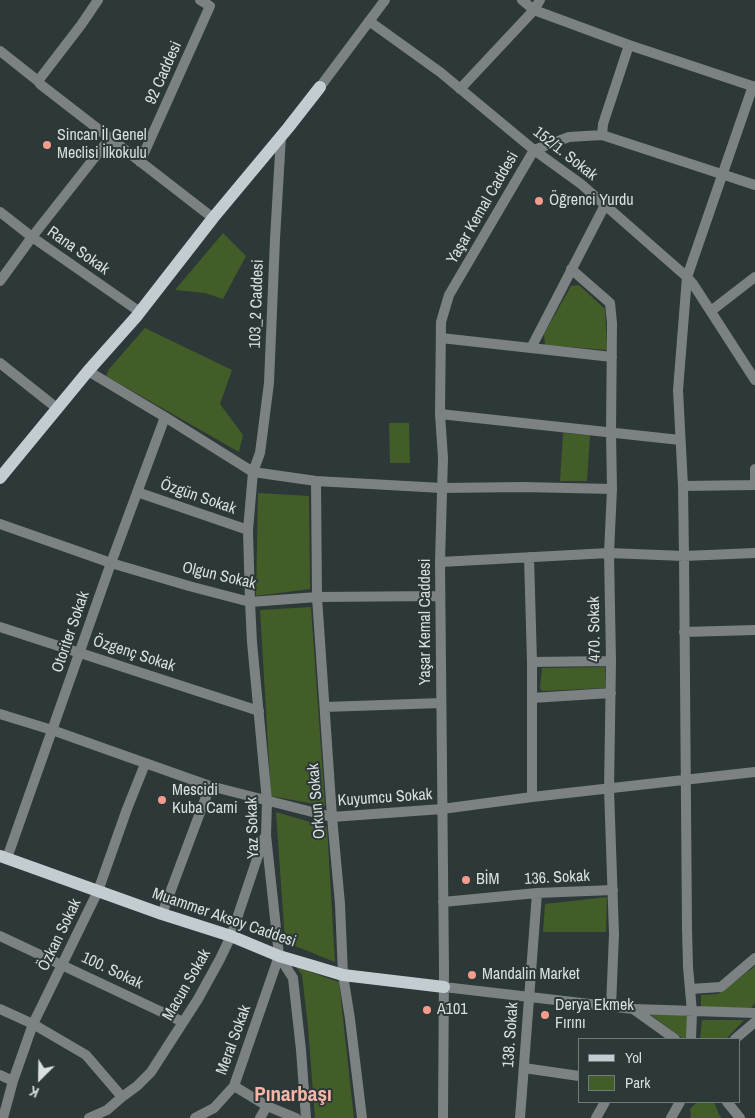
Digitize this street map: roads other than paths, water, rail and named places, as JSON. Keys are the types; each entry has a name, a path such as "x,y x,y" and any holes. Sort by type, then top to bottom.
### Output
{"main road":[{"path":"0,478 88,371 140,312 213,218 301,113 320,87"},
{"name":"Muammer Aksoy Caddesi","path":"3,857 162,914 230,936 279,956 343,975 444,987"}],"street":[{"path":"38,81 81,26 98,0"},
{"name":"92 Caddesi","path":"140,162 211,3 200,0"},
{"path":"320,87 385,0"},
{"path":"522,0 534,10 629,45 754,86 686,277 678,390 683,486 687,928 692,1012 691,1038"},
{"path":"460,89 534,10 540,0"},
{"name":"152/1. Sokak","path":"369,21 440,72 534,150 581,184 686,277 693,284 754,378"},
{"path":"602,135 603,124 629,45"},
{"path":"0,51 213,218"},
{"path":"534,150 569,137 602,135 755,185"},
{"name":"103_2 Caddesi","path":"253,472 260,453 269,383 281,136"},
{"path":"0,281 110,138"},
{"name":"Yaşar Kemal Caddesi","path":"444,1118 440,596 442,488 440,414 441,322 450,295 534,150"},
{"path":"531,348 604,205"},
{"name":"Rana Sokak","path":"0,212 32,237 140,312"},
{"name":"470. Sokak","path":"571,269 610,303 612,323 612,489 609,554 611,661 609,789 614,934 611,1007"},
{"path":"711,311 755,277"},
{"path":"441,338 612,357"},
{"path":"0,363 58,408"},
{"path":"88,371 253,472 316,481 442,488 522,486 612,489"},
{"path":"440,414 680,440"},
{"name":"Otoriter Sokak","path":"3,857 52,730 165,417"},
{"path":"683,486 755,485 755,469"},
{"name":"Yaz Sokak","path":"253,472 248,530 250,602 267,801 266,835 279,956 293,978 306,1113"},
{"name":"Orkun Sokak","path":"316,481 317,597 340,904 343,975 362,1118"},
{"name":"Özgün Sokak","path":"137,492 248,530"},
{"name":"Olgun Sokak","path":"0,524 111,563 250,602 317,597 440,596"},
{"path":"440,562 609,554 684,556 755,553"},
{"path":"529,557 532,662 532,797"},
{"name":"Özgenç Sokak","path":"0,627 259,710"},
{"path":"684,632 755,630"},
{"path":"532,662 611,661"},
{"path":"532,698 611,693"},
{"path":"325,707 441,703"},
{"name":"Kuyumcu Sokak","path":"0,714 52,730 210,786 332,817 442,809 755,772"},
{"name":"Özkan Sokak","path":"3,1118 33,1024 98,891 145,764"},
{"path":"162,914 210,786"},
{"name":"Macun Sokak","path":"89,1118 108,1110 122,1096 138,1086 150,1072 183,1022 220,960 266,835"},
{"name":"136. Sokak","path":"443,902 536,893 613,890"},
{"name":"138. Sokak","path":"520,1118 536,893"},
{"name":"100. Sokak","path":"0,936 183,1022"},
{"name":"Meral Sokak","path":"195,1118 214,1108 234,1086 279,956"},
{"path":"690,990 721,988 755,958"},
{"path":"444,987 633,1009 755,1013"},
{"path":"0,1009 33,1024 86,1055 122,1096"},
{"path":"633,1009 674,1038"},
{"path":"736,1038 754,1025"},
{"path":"524,1068 578,1076"},
{"path":"0,1075 14,1081"},
{"path":"234,1086 267,1106 296,1118"},
{"path":"596,1118 604,1103"},
{"path":"671,1118 679,1103"},
{"path":"728,1103 740,1118"},
{"path":"260,1118 267,1106"},
{"path":"208,1118 214,1108"},
{"path":"300,1118 306,1113"}],"place":[{"name":"Sincan İl Genel Meclisi İlkokulu","path":"47,145"},
{"name":"Öğrenci Yurdu","path":"539,201"},
{"name":"Mescidi Kuba Cami","path":"162,800"},
{"name":"BİM","path":"466,880"},
{"name":"Mandalin Market","path":"472,975"},
{"name":"A101","path":"427,1010"},
{"name":"Derya Ekmek Fırını","path":"545,1015"}],"district":[{"name":"Pınarbaşı","path":"293,1095"}]}
